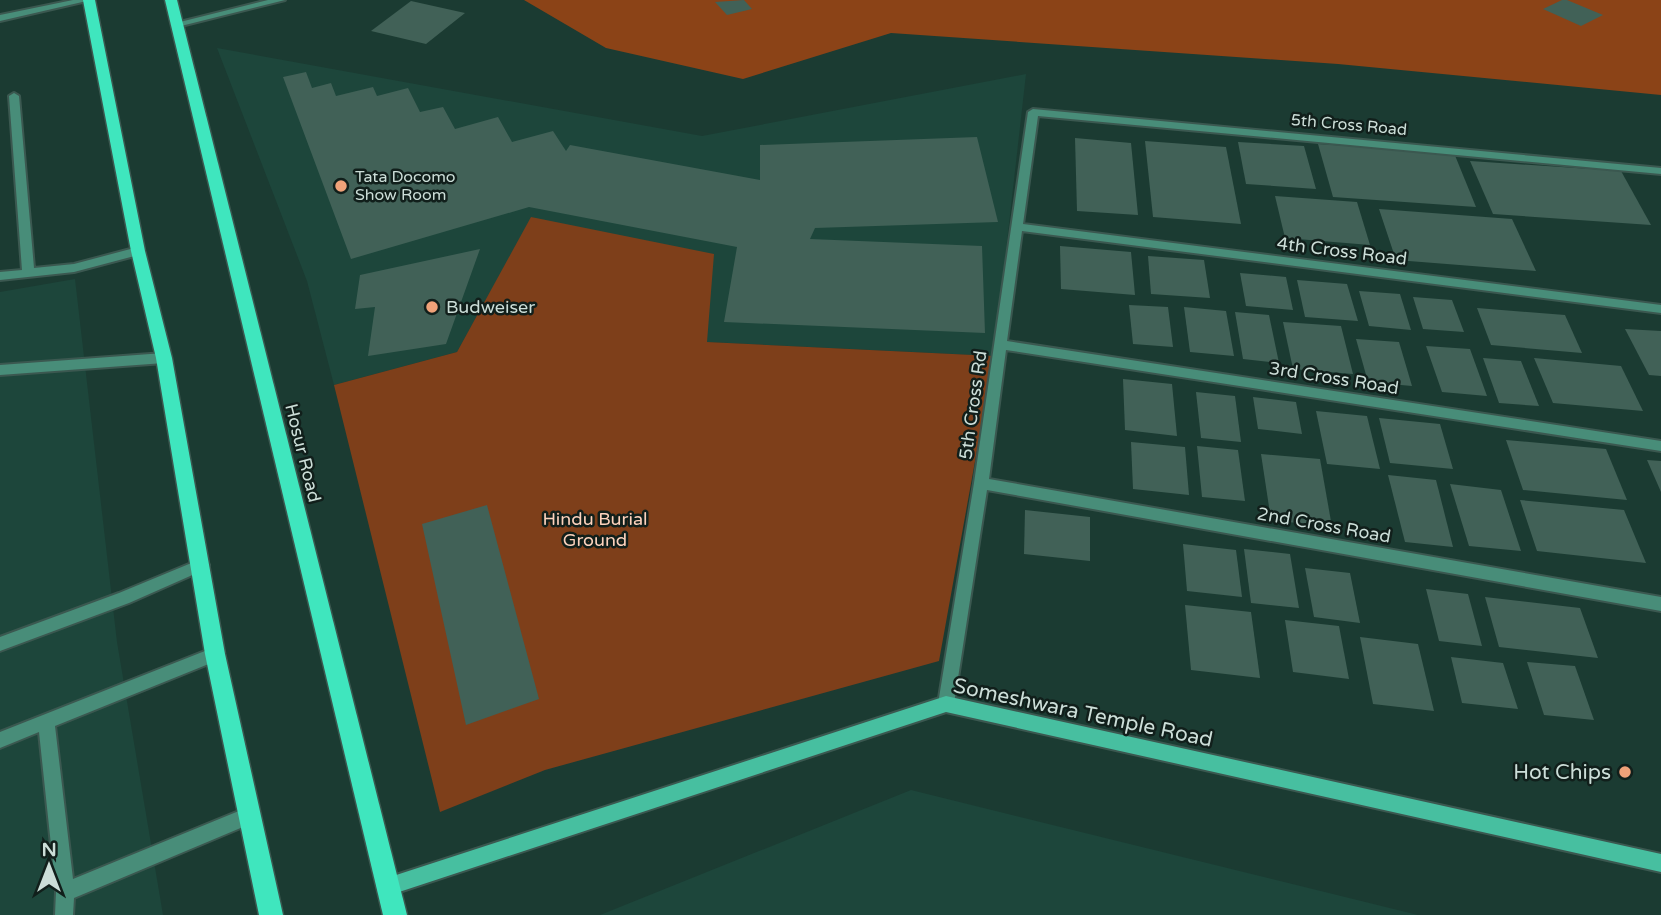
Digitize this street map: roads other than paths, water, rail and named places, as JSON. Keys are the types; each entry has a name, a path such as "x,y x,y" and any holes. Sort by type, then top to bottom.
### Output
{"main road":[{"path":"87,0 138,251 164,358 215,654 271,915"},
{"name":"Hosur Road","path":"171,0 395,915"}],"street":[{"path":"0,18 87,0"},
{"path":"177,24 280,0"},
{"path":"14,96 28,273"},
{"name":"5th Cross Road","path":"1033,112 1661,171"},
{"name":"5th Cross Rd","path":"946,704 981,483 1033,112"},
{"name":"4th Cross Road","path":"1018,227 1661,309"},
{"path":"0,276 74,268 138,251"},
{"name":"3rd Cross Road","path":"1001,345 1661,446"},
{"path":"0,370 164,358"},
{"name":"2nd Cross Road","path":"981,483 1661,604"},
{"path":"0,644 124,598 201,565"},
{"path":"0,740 215,654"},
{"name":"Someshwara Temple Road","path":"387,887 946,704 1661,863"},
{"path":"46,722 65,892 64,915"},
{"path":"65,892 251,814"}],"place":[{"name":"Tata Docomo Show Room","path":"341,186"},
{"name":"Budweiser","path":"432,307"},
{"name":"Hot Chips","path":"1625,772"}],"park label":[{"name":"Hindu Burial Ground","path":"595,529"}]}
